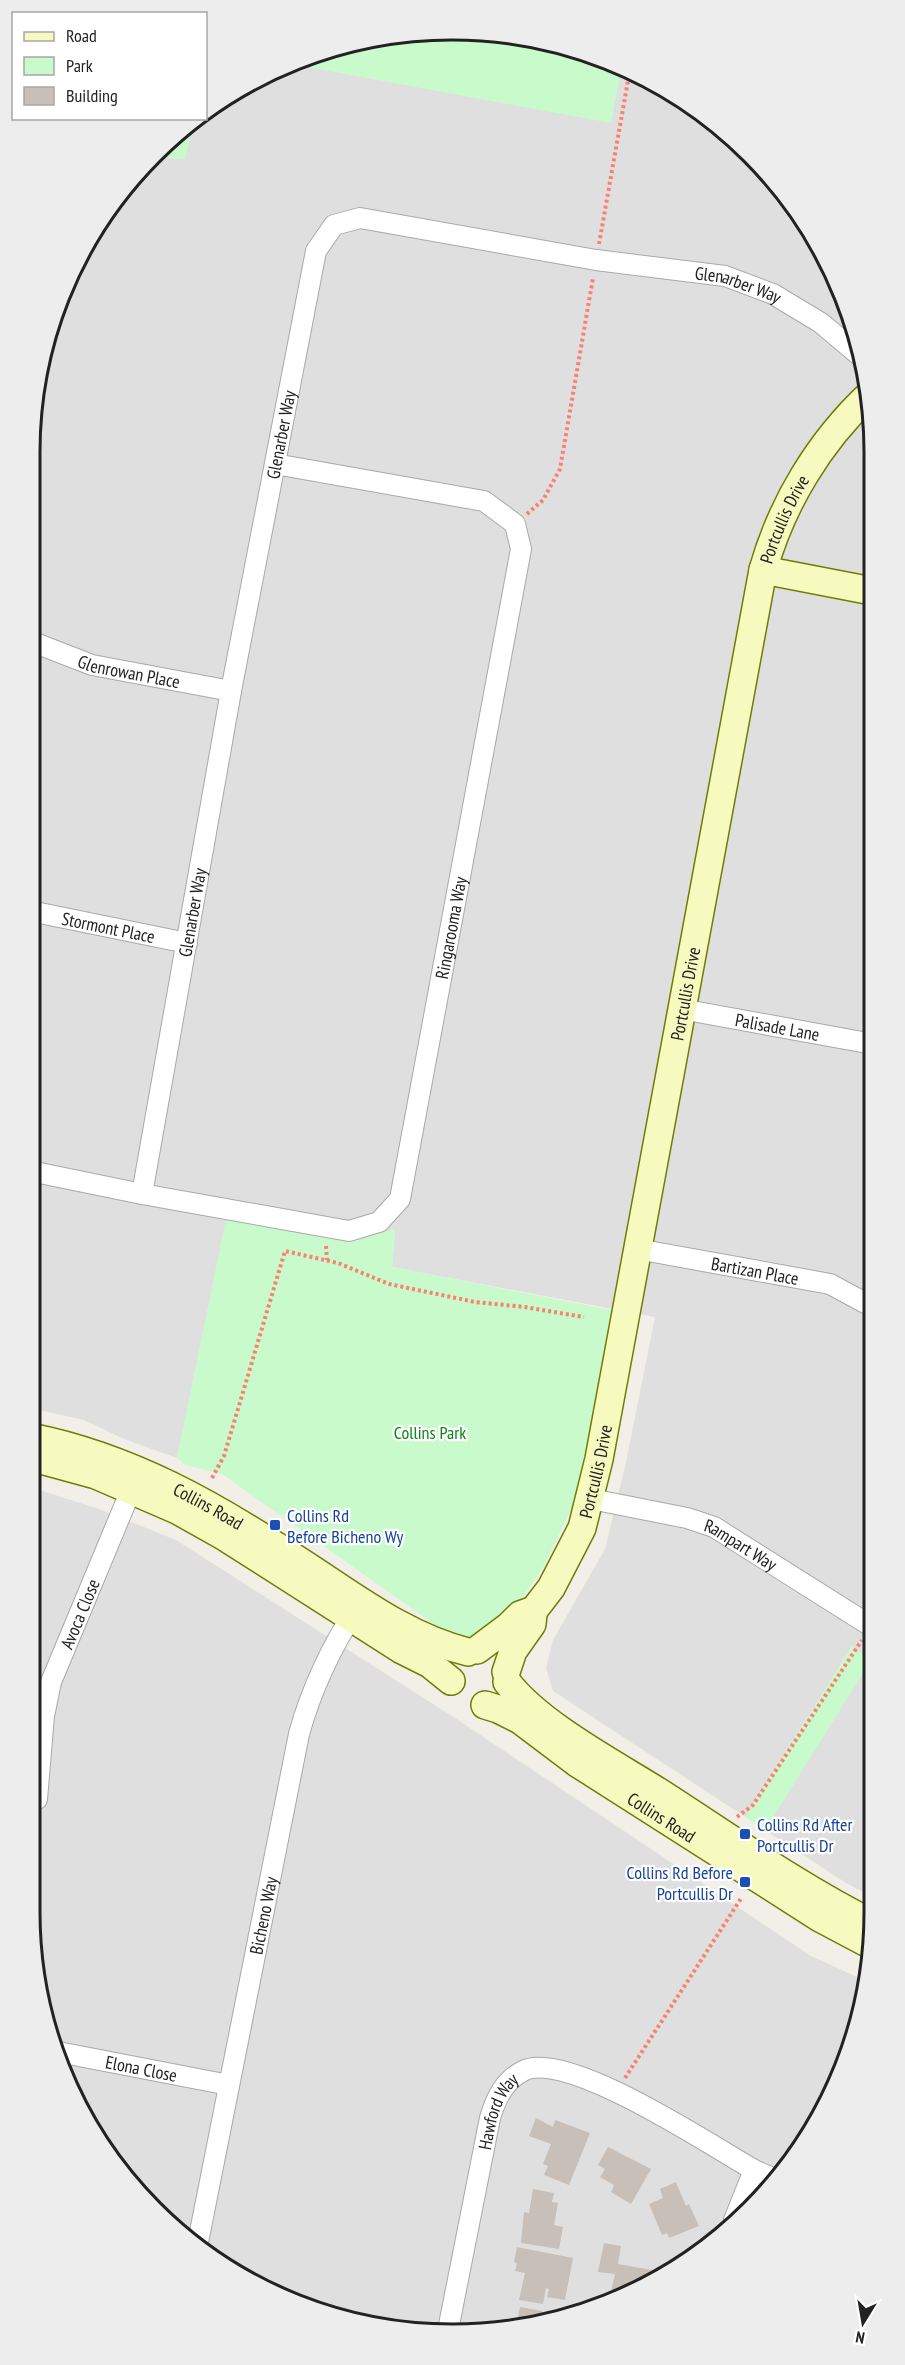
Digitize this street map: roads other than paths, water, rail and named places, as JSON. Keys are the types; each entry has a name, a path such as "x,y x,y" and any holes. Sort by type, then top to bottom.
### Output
{"main road":[{"name":"Portcullis Drive","path":"506,1677 513,1651 532,1624 534,1610 551,1588 572,1551 591,1498 763,570 777,525 803,476 813,460 862,404"},
{"path":"763,570 865,590"},
{"name":"Collins Road","path":"40,1439 62,1443 135,1480 161,1501 356,1609 416,1634 496,1656 517,1696 563,1730 821,1896 865,1920"},
{"name":"Collins Road","path":"40,1460 96,1475 135,1480"},
{"name":"Collins Road","path":"356,1609 402,1650 430,1664 451,1681 455,1692 464,1701 472,1705 498,1708 520,1720 577,1763 820,1918 864,1941"},
{"name":"Portcullis Drive","path":"472,1651 502,1632 520,1615 534,1610"},
{"path":"451,1681 452,1669 458,1659 472,1651"},
{"path":"485,1705 502,1693 506,1677"}],"street":[{"name":"Glenarber Way","path":"142,1194 231,691 316,251 334,225 360,218 596,260 725,276 773,294 821,323 851,349"},
{"name":"Ringarooma Way","path":"40,1173 349,1231 379,1222 400,1199 521,549 515,524 484,501 275,464"},
{"name":"Glenrowan Place","path":"40,645 92,665 231,691"},
{"name":"Stormont Place","path":"40,913 187,942"},
{"name":"Palisade Lane","path":"681,1009 865,1043"},
{"name":"Bartizan Place","path":"637,1249 830,1284 865,1303"},
{"name":"Avoca Close","path":"40,1763 44,1716 51,1682 135,1480"},
{"name":"Rampart Way","path":"591,1498 687,1518 714,1527 865,1630"},
{"name":"Bicheno Way","path":"199,2237 299,1734 322,1666 356,1609"},
{"name":"Elona Close","path":"65,2053 229,2085"},
{"name":"Hawford Way","path":"449,2324 496,2097 508,2081 524,2070 544,2066 574,2073 616,2091 768,2176"},
{"path":"738,2209 754,2170"}],"place":[{"name":"Collins Rd Before Bicheno Wy","path":"275,1525"},
{"name":"Collins Rd After Portcullis Dr","path":"745,1834"},
{"name":"Collins Rd Before Portcullis Dr","path":"745,1882"}],"park label":[{"name":"Collins Park","path":"430,1432"}]}
